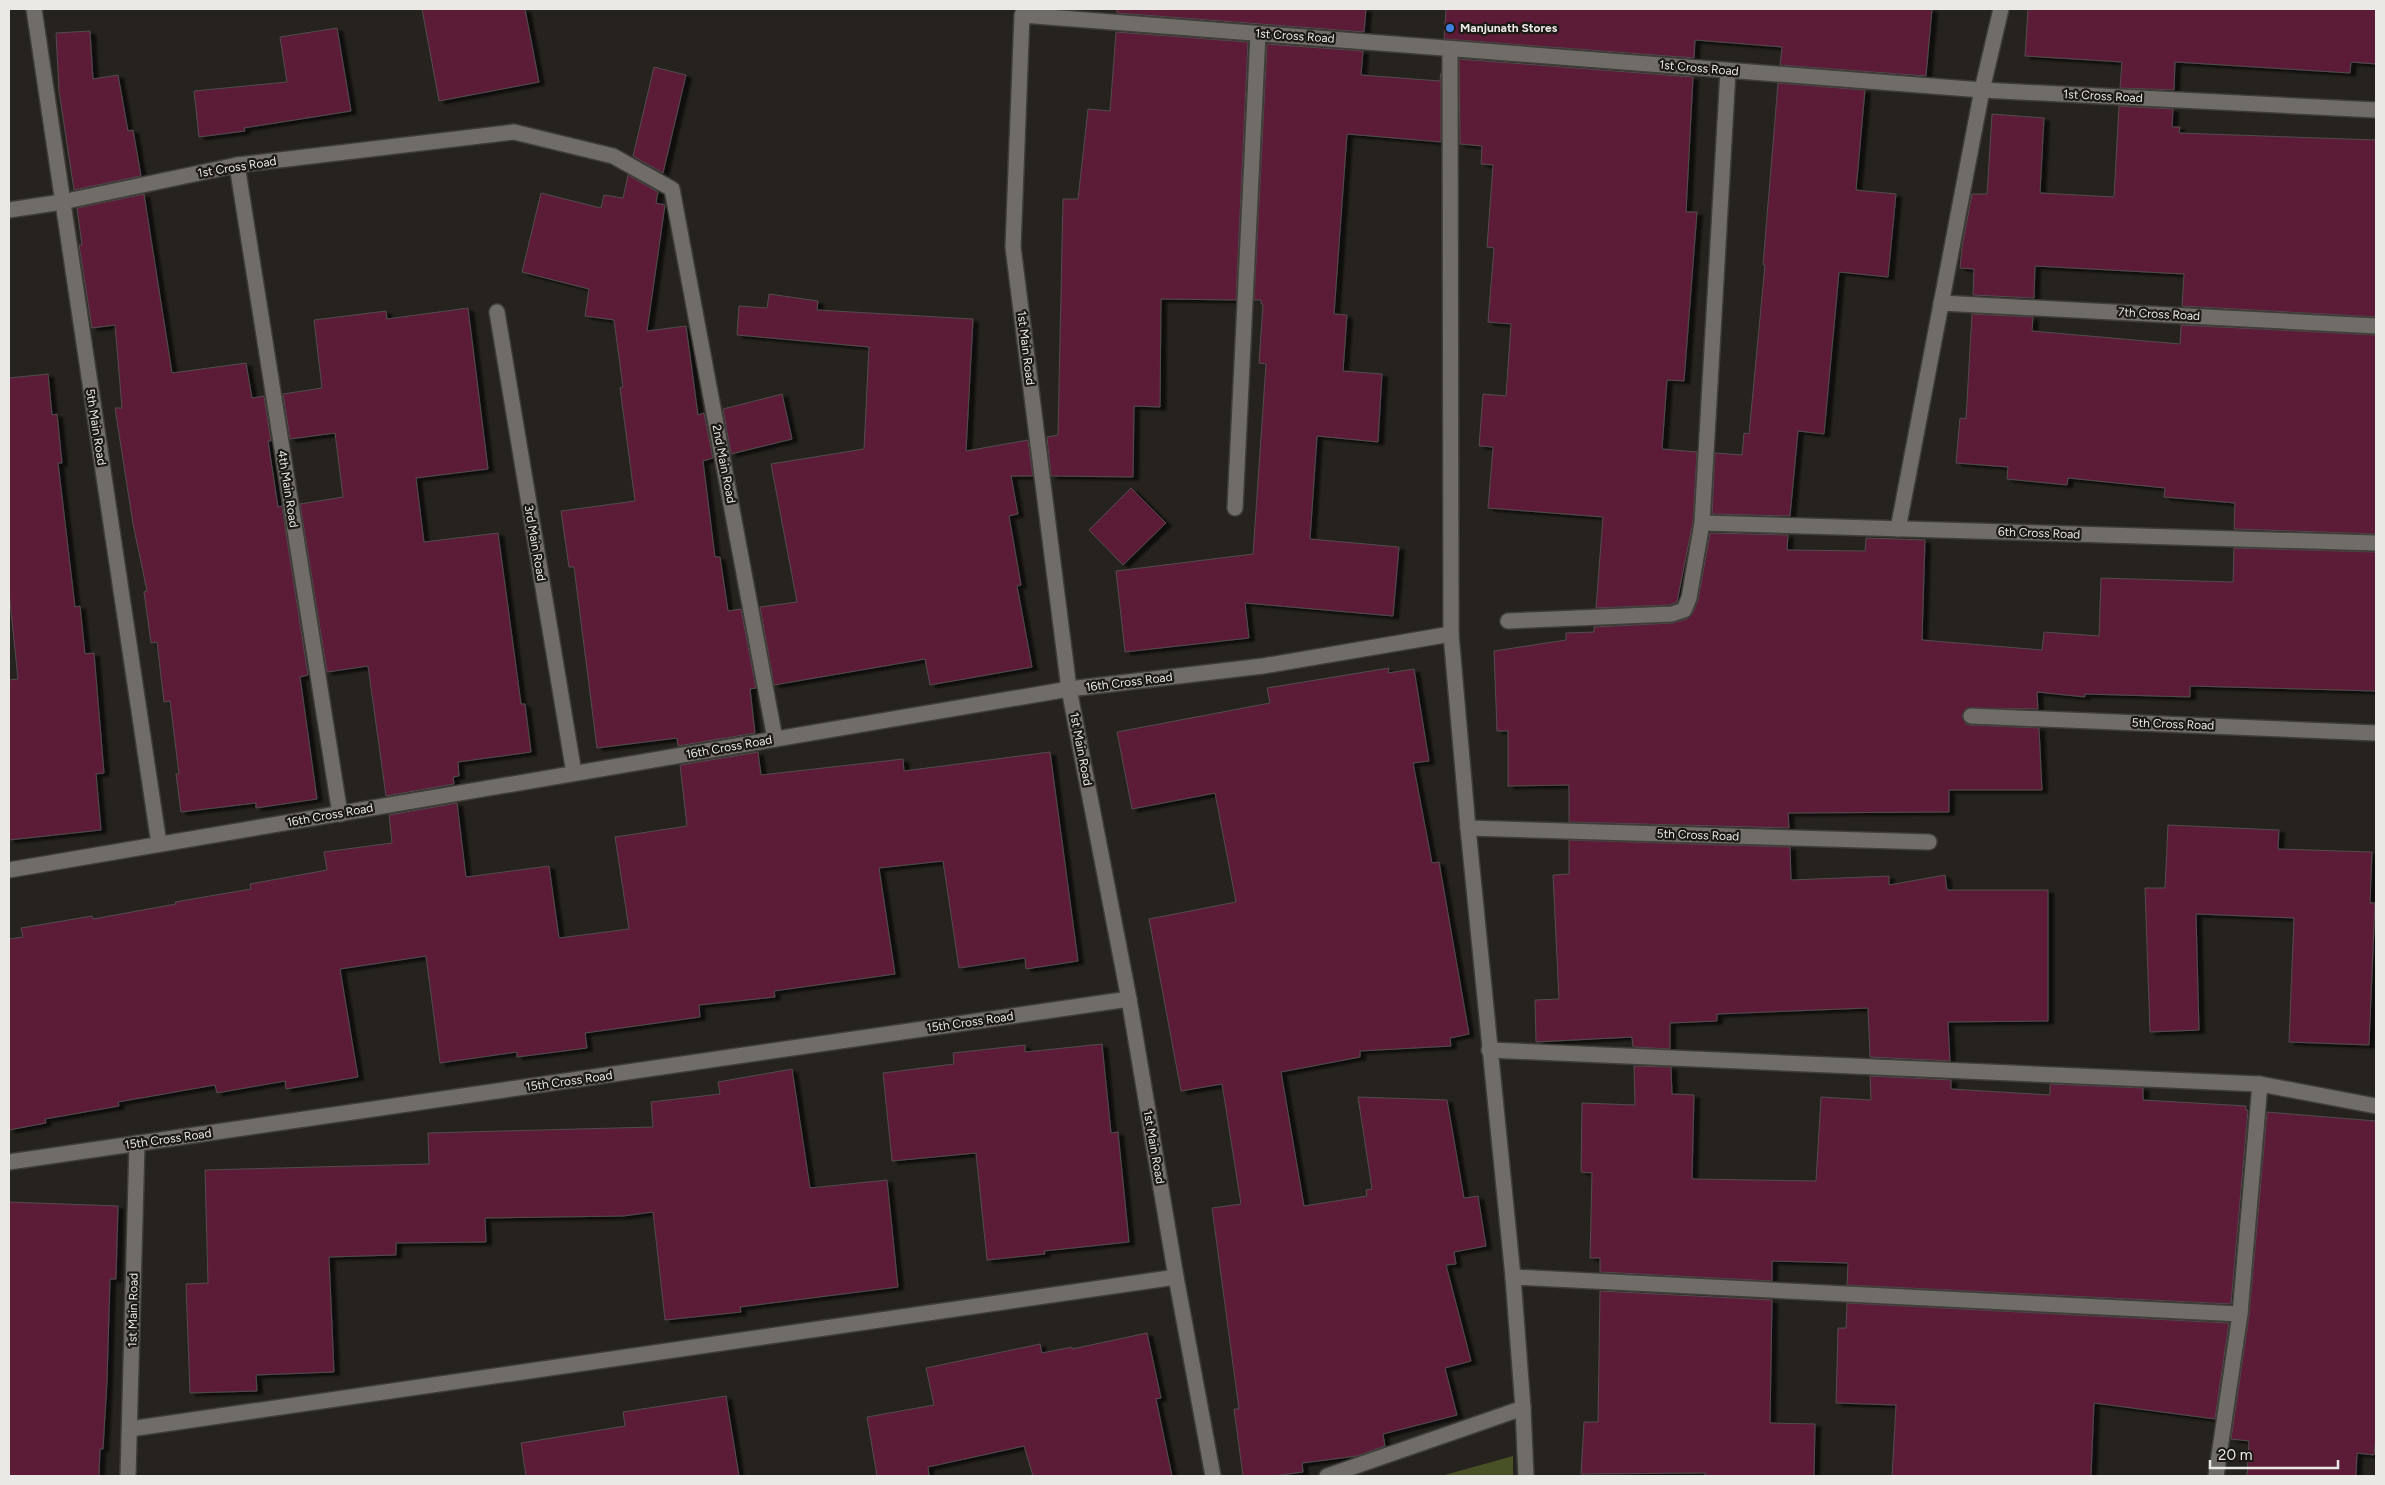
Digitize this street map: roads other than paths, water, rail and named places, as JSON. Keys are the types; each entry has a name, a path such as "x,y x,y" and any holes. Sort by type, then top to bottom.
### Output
{"street":[{"name":"5th Main Road","path":"34,9 159,844"},
{"path":"1898,529 1982,90 2001,9"},
{"name":"1st Cross Road","path":"1022,15 1982,90 2376,110"},
{"name":"1st Main Road","path":"1022,15 1013,246 1069,688 1129,999 1176,1277 1213,1476"},
{"path":"1235,508 1258,34"},
{"path":"1450,48 1451,634 1512,1277 1523,1408 1526,1476"},
{"path":"1508,621 1672,614 1684,610 1689,598 1702,523 1728,71"},
{"name":"1st Cross Road","path":"9,210 62,202 236,165 514,132 613,156 672,188"},
{"name":"4th Main Road","path":"236,165 340,814"},
{"name":"2nd Main Road","path":"672,188 775,739"},
{"name":"7th Cross Road","path":"1941,303 2376,326"},
{"name":"3rd Main Road","path":"496,312 574,773"},
{"name":"6th Cross Road","path":"1702,523 2376,543"},
{"name":"16th Cross Road","path":"9,870 1069,688 1263,666 1451,634"},
{"name":"5th Cross Road","path":"1971,716 2376,733"},
{"name":"5th Cross Road","path":"1468,828 1929,842"},
{"name":"15th Cross Road","path":"9,1162 1129,999"},
{"path":"1489,1050 2260,1084 2376,1106"},
{"path":"2216,1476 2240,1314 2260,1084"},
{"name":"1st Main Road","path":"128,1476 137,1143"},
{"path":"130,1429 1176,1277"},
{"path":"1512,1277 2240,1314"},
{"path":"1328,1476 1523,1408"}],"place":[{"name":"Manjunath Stores","path":"1450,28"}]}
